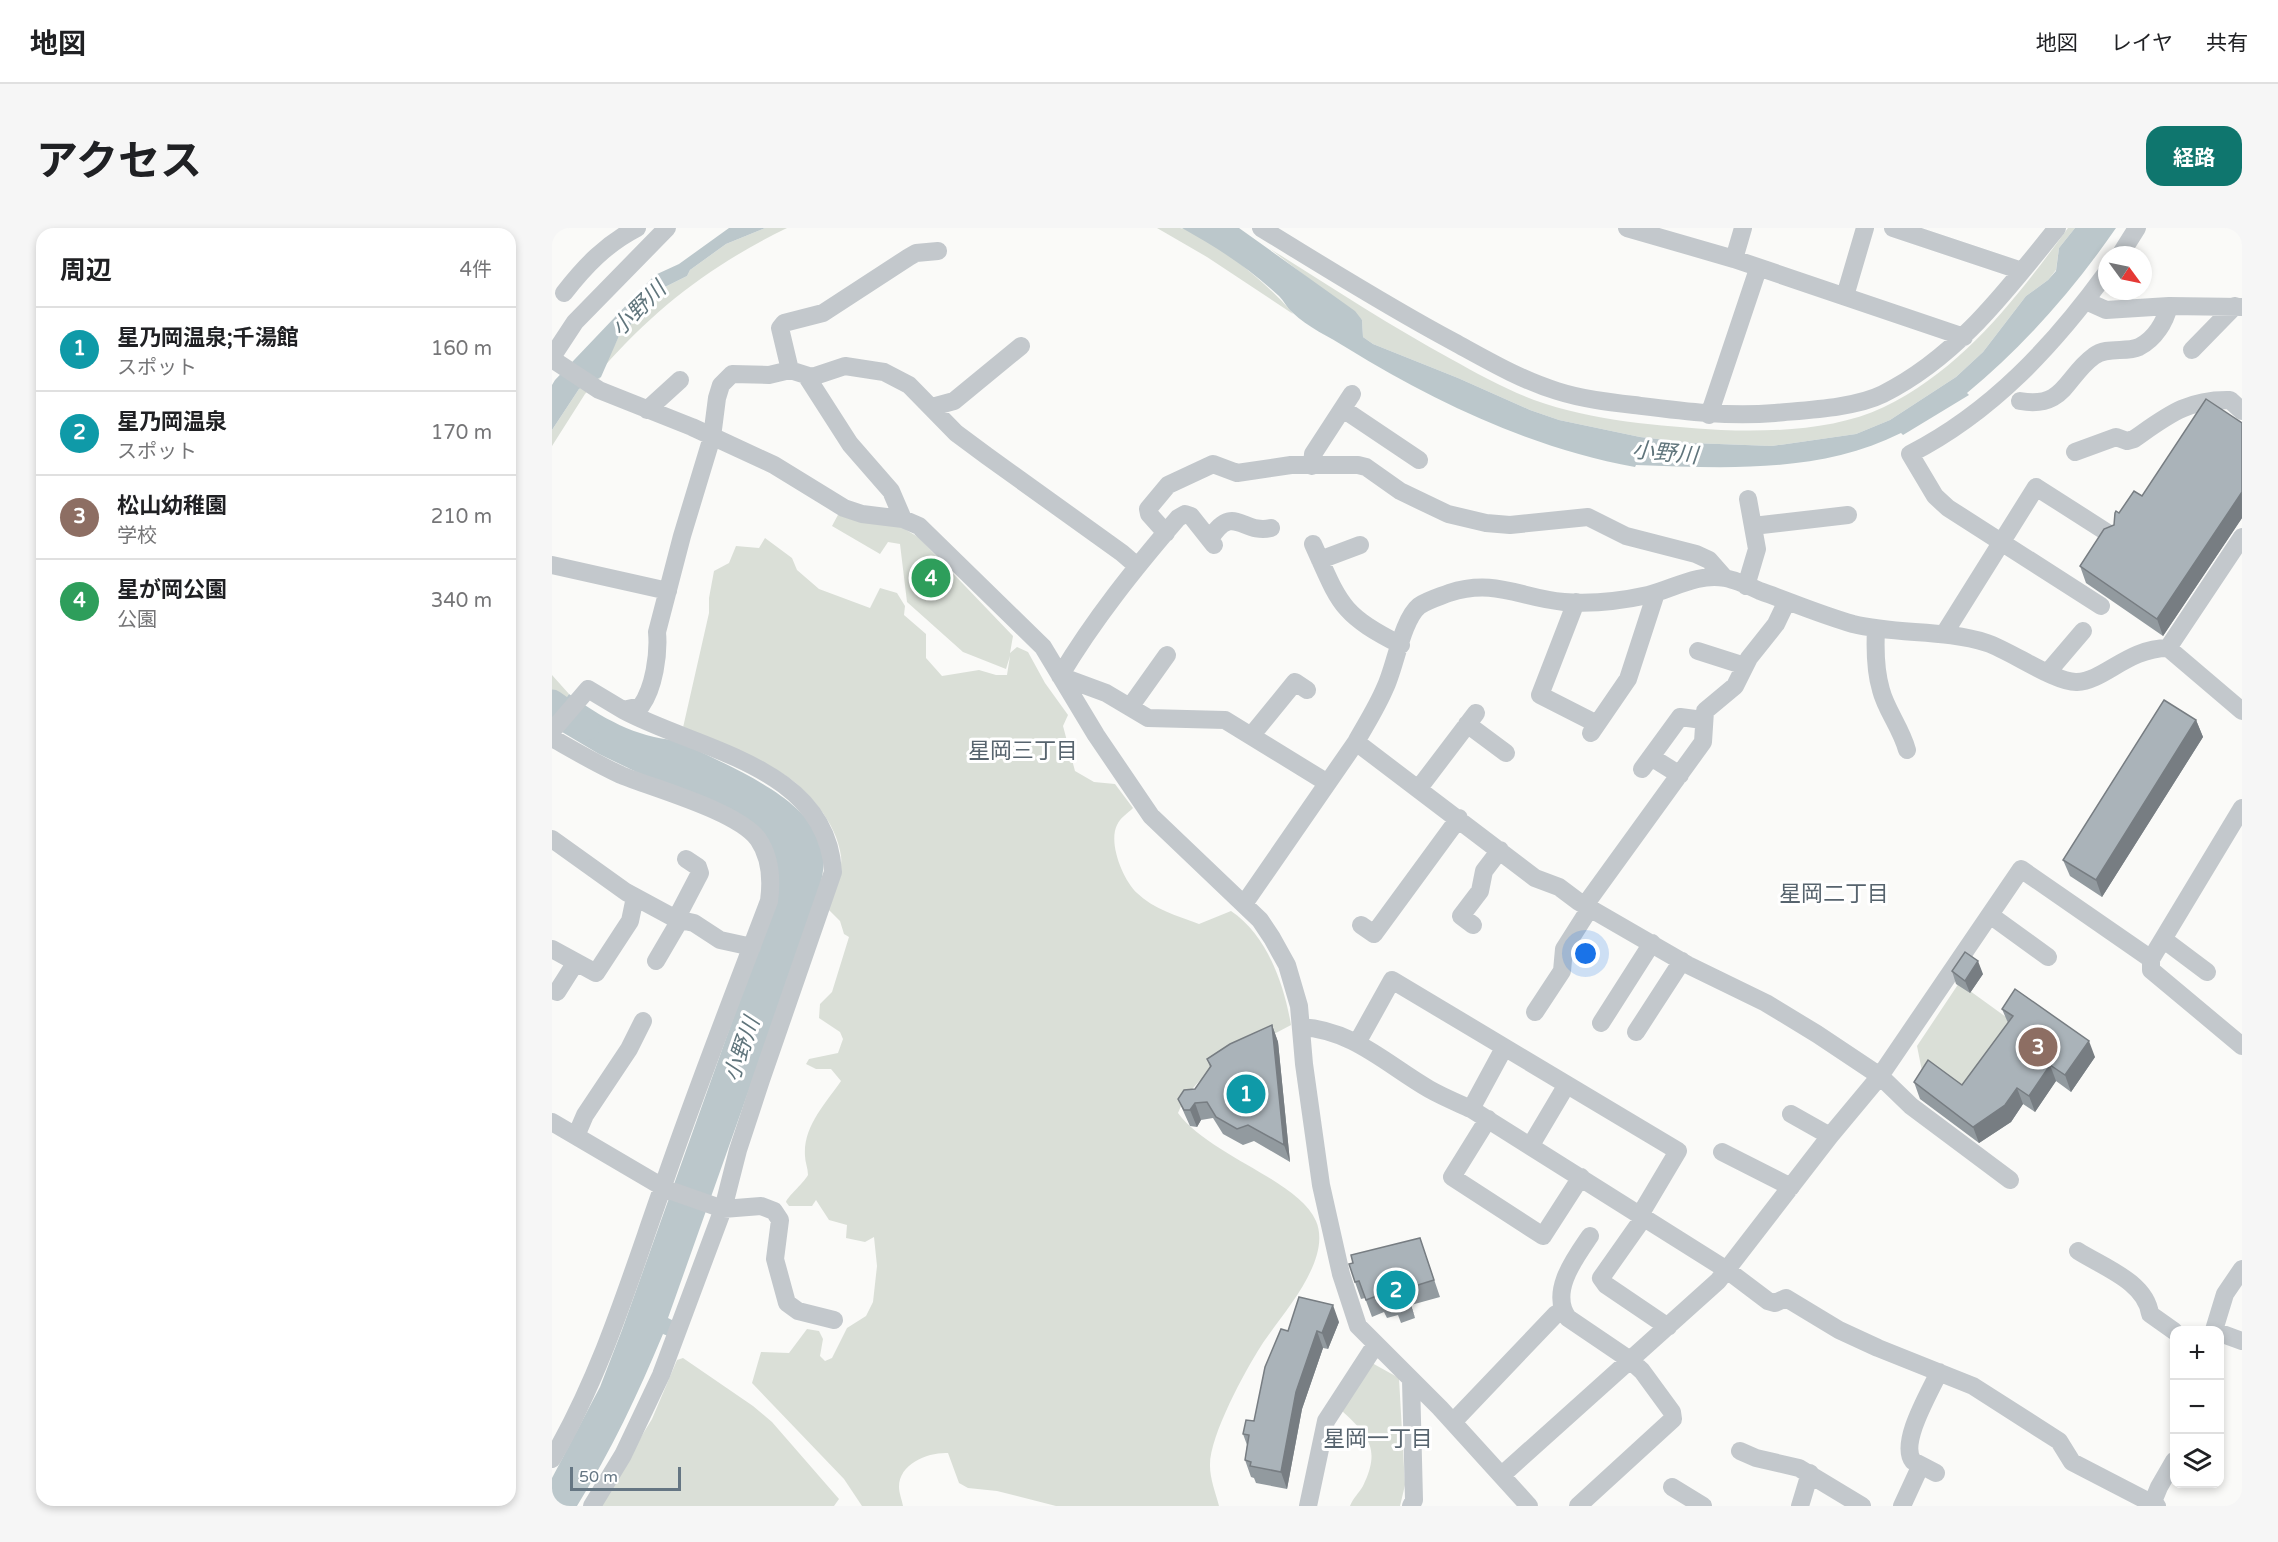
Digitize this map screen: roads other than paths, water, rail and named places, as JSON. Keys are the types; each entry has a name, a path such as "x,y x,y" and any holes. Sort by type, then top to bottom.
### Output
{"street":[{"path":"564,293 579,273 608,245 637,228"},
{"path":"667,228 575,322 554,359 598,390 774,465 844,508 862,514 903,519 919,526 1043,647 1096,735 1151,816 1260,920 1287,965 1299,1006 1321,1185 1341,1274 1358,1326 1453,1422 1529,1506"},
{"path":"1261,228 1384,304 1526,379 1583,397 1710,414 1742,416 1853,403 1881,395 1905,381 1964,337 1985,317 2057,228"},
{"path":"1627,228 1734,259 1964,337"},
{"path":"1734,259 1743,228"},
{"path":"1845,296 1865,228"},
{"path":"1893,228 2022,271"},
{"path":"2126,246 2137,228"},
{"path":"903,519 891,491 850,444 799,373 780,328 783,323 823,314 916,253 938,251"},
{"path":"1710,414 1758,269"},
{"path":"2098,285 2002,392 1944,436 1910,454 1935,496 2001,542 2101,606"},
{"path":"2086,301 2106,310 2169,306 2238,306"},
{"path":"2020,401 2036,404 2056,398 2095,355 2139,347 2159,329 2169,306"},
{"path":"2192,350 2238,306"},
{"path":"932,407 954,401 1021,346"},
{"path":"623,710 641,706 647,697 658,646 657,632 712,437 717,398 726,378 732,374 799,373 845,366 871,368 909,385 964,439 1137,566"},
{"path":"647,410 680,380"},
{"path":"2075,452 2116,437 2127,441 2134,439 2188,404 2230,400 2242,411"},
{"path":"1312,466 1313,454 1347,401 1413,451"},
{"path":"1166,533 1149,514 1148,509 1168,485 1213,464 1236,473 1291,465 1358,465 1366,467 1430,507 1486,523 1510,525 1588,517 1626,536 1696,554 1709,560 1724,577 1827,617 1876,629 1944,634 2002,648 2049,672 2077,682 2090,679 2134,654 2154,648 2168,648 2242,711"},
{"path":"1944,634 2036,487 2111,535"},
{"path":"1746,586 1757,549 1748,499"},
{"path":"1060,676 1137,566 1178,518 1185,514 1196,520 1205,537 1212,542 1217,528 1227,520 1236,520 1262,533"},
{"path":"1753,526 1848,515"},
{"path":"2168,648 2242,537"},
{"path":"1357,550 1317,552 1347,619 1401,645"},
{"path":"552,565 668,591"},
{"path":"1244,904 1326,782 1356,742 1386,687 1413,612 1420,606 1466,588 1488,586 1562,602 1606,602 1656,593 1689,581 1724,577"},
{"path":"1576,602 1540,695 1593,730 1628,679 1656,593"},
{"path":"1535,1012 1562,971 1564,949 1588,907 1703,742 1705,711 1735,686 1745,666 1776,624 1787,601"},
{"path":"1876,629 1875,653 1881,691 1903,735 1907,750"},
{"path":"2049,672 2083,631"},
{"path":"1698,651 1745,666"},
{"path":"1130,707 1167,655"},
{"path":"1060,676 1106,693 1148,718 1225,720 1326,782"},
{"path":"1251,736 1295,682 1307,690"},
{"path":"552,731 588,689 623,710 746,763 776,779 798,795 826,834 832,852 833,872 661,1375 623,1455 592,1506"},
{"path":"1680,775 1646,763 1680,717 1703,720"},
{"path":"1419,788 1472,719 1506,753"},
{"path":"552,738 620,774 736,821 757,839 770,867 771,883 769,901 605,1352 587,1393 552,1459"},
{"path":"1356,742 1535,878 1559,887 1588,907 1682,961 1766,1003 1880,1076 1911,1106 2010,1180"},
{"path":"2242,808 2151,959 2151,970 2242,1046"},
{"path":"1361,926 1374,934 1410,873 1459,818"},
{"path":"552,839 635,897 678,920 694,923 720,940 752,947"},
{"path":"1473,925 1461,916 1480,891 1484,871 1500,850"},
{"path":"656,961 700,873 698,867 686,859"},
{"path":"1502,1475 1668,1327 1727,1270 1830,1136 1880,1076 2021,869 2151,959"},
{"path":"554,945 576,962 596,973 624,931 635,897"},
{"path":"1990,915 2048,957"},
{"path":"2163,939 2207,972"},
{"path":"1600,1022 1652,943"},
{"path":"1636,1032 1682,961"},
{"path":"565,988 576,962"},
{"path":"1357,1043 1392,980 1678,1151 1642,1216 1601,1278 1606,1285 1668,1327"},
{"path":"576,1136 585,1115 629,1049 644,1021"},
{"path":"1301,1027 1323,1028 1357,1043 1430,1089 1472,1109 1727,1270 1768,1301 1775,1303 1786,1298 1839,1330 1973,1386 2059,1441 2072,1462 2155,1505 2159,1486 2170,1469"},
{"path":"1472,1109 1504,1048"},
{"path":"1531,1145 1566,1086"},
{"path":"1791,1114 1830,1136"},
{"path":"1488,1119 1452,1177 1543,1236 1581,1177"},
{"path":"552,1122 664,1188 719,1208 761,1206 774,1211 780,1220 775,1258 787,1303 798,1311 834,1320"},
{"path":"1722,1152 1791,1187"},
{"path":"1578,1506 1673,1419 1672,1412 1642,1371 1568,1318 1563,1311 1564,1280 1569,1267 1590,1236"},
{"path":"2078,1251 2138,1289 2149,1304 2150,1314 2170,1328"},
{"path":"2215,1326 2225,1294 2242,1269"},
{"path":"1453,1422 1556,1314 1563,1311"},
{"path":"2224,1335 2242,1341"},
{"path":"1308,1506 1326,1421 1376,1344"},
{"path":"1902,1506 1928,1470 1908,1455 1908,1449 1915,1423 1940,1372"},
{"path":"1411,1380 1416,1504"},
{"path":"1740,1451 1756,1458 1800,1468 1862,1506"},
{"path":"1800,1506 1810,1473"},
{"path":"1672,1487 1703,1506"}],"water":[{"path":"729,228 765,228 726,244 690,270 687,276 663,288 661,295 619,336 601,377 579,389 552,430 552,385 555,380 655,275 679,264"},
{"path":"1182,228 1239,228 1355,311 1362,320 1363,337 1373,344 1530,410 1559,420 1640,437 1692,443 1772,446 1856,434 1890,420 1956,377 1983,352 2026,296 2056,271 2059,248 2075,228 2116,228 2103,246 2098,246 2098,253 2048,315 2009,356 1967,393 1969,395 1903,435 1901,433 1838,456 1805,462 1737,467 1636,465 1635,467 1559,448 1486,421 1415,387 1312,327 1293,313 1279,296 1256,276 1220,250"},
{"path":"569,694 593,711 620,725 647,735 676,740 756,780 776,793 809,821 822,846 824,861 816,901 668,1318 674,1321 668,1336 663,1334 623,1422 577,1506 552,1506 552,1478 600,1387 739,1002 773,853 651,779 599,754 552,726 552,703 559,708"}],"waterway":[{"name":"小野川","path":"552,703 586,727"}],"place":[{"name":"星が岡公園","path":"931,578"},
{"name":"松山幼稚園","path":"2038,1047"},
{"name":"星乃岡温泉;千湯館","path":"1246,1094"},
{"name":"星乃岡温泉","path":"1396,1290"}],"district":[{"name":"星岡三丁目","path":"1023,750"},
{"name":"星岡二丁目","path":"1834,893"},
{"name":"星岡一丁目","path":"1378,1438"}]}
